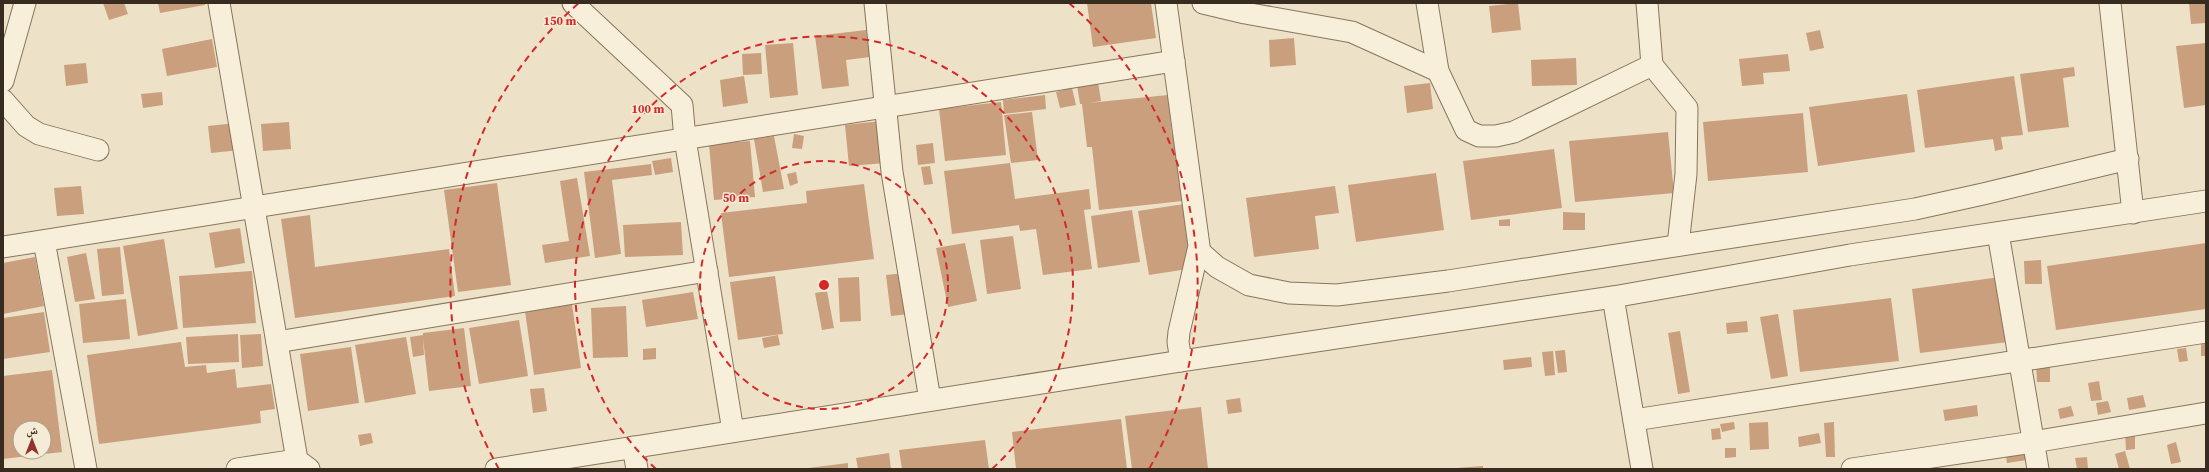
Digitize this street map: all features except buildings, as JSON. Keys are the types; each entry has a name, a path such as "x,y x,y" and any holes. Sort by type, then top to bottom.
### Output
{"street":[{"path":"3,81 25,3"},
{"path":"219,3 277,342 303,464 237,469"},
{"path":"573,3 682,105 685,139 733,432"},
{"path":"875,3 892,172 930,400"},
{"path":"1166,3 1199,251 1179,332 1178,342 1181,361"},
{"path":"1203,3 1245,13 1352,32 1438,71"},
{"path":"1427,3 1438,71 1466,130 1479,136 1496,136 1514,132 1652,65"},
{"path":"1647,3 1652,65 1687,108 1686,174 1678,245"},
{"path":"2109,3 2133,213"},
{"path":"3,247 1174,61"},
{"path":"3,100 26,126 39,134 98,150"},
{"path":"1199,251 1217,267 1249,285 1289,293 1336,295 1448,281 1915,209 2128,159"},
{"path":"496,469 1181,361 1613,297 1850,255 2206,202"},
{"path":"1998,234 2038,469"},
{"path":"44,241 86,469"},
{"path":"277,342 707,271"},
{"path":"1613,297 1642,469"},
{"path":"1634,420 2206,332"},
{"path":"1852,469 2033,442 2206,413"},
{"path":"633,447 637,469"}]}
